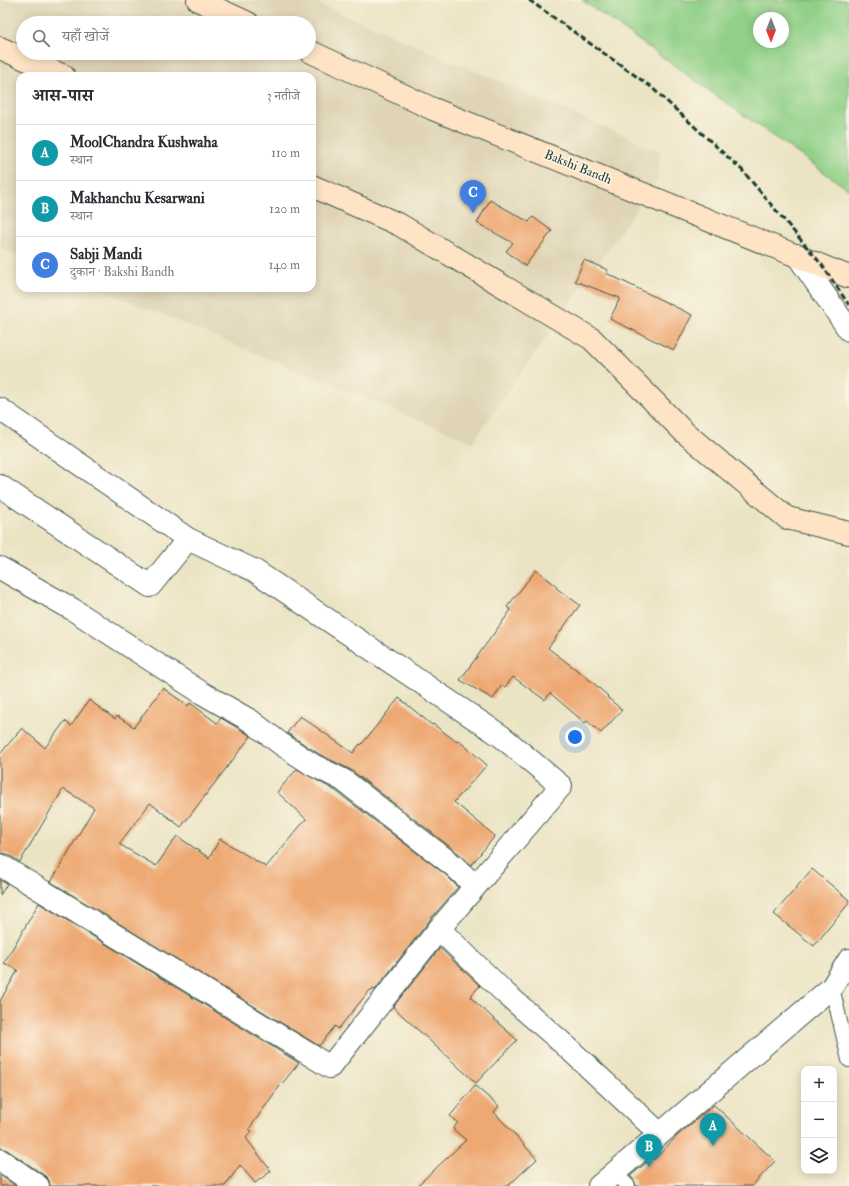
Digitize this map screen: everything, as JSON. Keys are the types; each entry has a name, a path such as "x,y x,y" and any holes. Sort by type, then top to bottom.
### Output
{"main road":[{"path":"198,0 233,16"},
{"path":"0,48 16,55"},
{"name":"Bakshi Bandh","path":"316,54 433,109 849,277"},
{"path":"27,60 55,72"},
{"path":"316,188 400,225 592,340 684,432 787,518 849,533"}],"street":[{"path":"797,255 849,330"},
{"path":"0,409 188,539 255,571 502,736 561,786 439,929 330,1067 0,865"},
{"path":"0,486 150,586 188,539"},
{"path":"0,568 72,609 202,693 251,721 282,744 313,764 343,780 454,866 475,886"},
{"path":"439,929 505,993 567,1047 659,1133"},
{"path":"614,1182 659,1133 832,987 849,960"},
{"path":"0,1160 38,1186"}],"lane":[{"path":"832,987 849,1060"}],"shaded area":[{"path":"0,0 310,0 660,151 658,178 473,442 107,292 316,292 316,72 16,72 16,254 0,248"}],"green space":[{"path":"582,0 849,0 849,190"}],"building":[{"path":"490,200 529,222 533,217 552,231 525,266 506,251 513,243 477,223"},
{"path":"584,260 608,270 606,273 692,315 674,350 610,319 620,298 575,281"},
{"path":"536,570 557,586 556,588 580,605 548,648 590,680 622,710 601,733 587,721 585,723 550,693 545,700 513,677 505,687 502,685 493,699 460,680 511,610 507,607"},
{"path":"163,688 188,706 190,703 217,723 221,718 251,736 181,827 150,803 119,844 156,866 177,836 209,858 220,839 266,867 306,819 277,792 297,769 336,791 446,875 458,887 429,921 375,990 370,990 338,1029 335,1026 319,1046 51,882 94,808 63,789 20,862 7,854 0,853 0,754 22,728 45,748 65,721 71,726 89,700 115,719 117,716 134,727"},
{"path":"399,698 432,725 433,724 457,742 458,740 487,765 454,802 495,836 471,865 462,856 351,770 319,754 287,733 300,716 353,753"},
{"path":"812,869 849,900 849,903 814,946 774,914"},
{"path":"0,880 7,884 0,895"},
{"path":"39,903 299,1063 276,1091 249,1129 252,1131 246,1138 271,1171 255,1183 240,1165 225,1186 50,1186 49,1180 45,1176 7,1150 0,1148 0,1001 18,970 4,963"},
{"path":"440,948 480,986 470,997 517,1040 476,1083 393,1007"},
{"path":"475,1086 499,1106 494,1112 537,1159 508,1186 417,1186 466,1140 453,1129 458,1122 450,1116"},
{"path":"714,1105 775,1161 752,1186 636,1186 634,1180 630,1176 652,1158 654,1160 678,1135"},
{"path":"0,1175 16,1186 0,1186"}],"railway":[{"path":"529,0 650,86 742,170 822,265 849,305"}],"place":[{"name":"Sabji Mandi","path":"473,213"},
{"name":"MoolChandra Kushwaha","path":"713,1146"},
{"name":"Makhanchu Kesarwani","path":"649,1167"}]}
